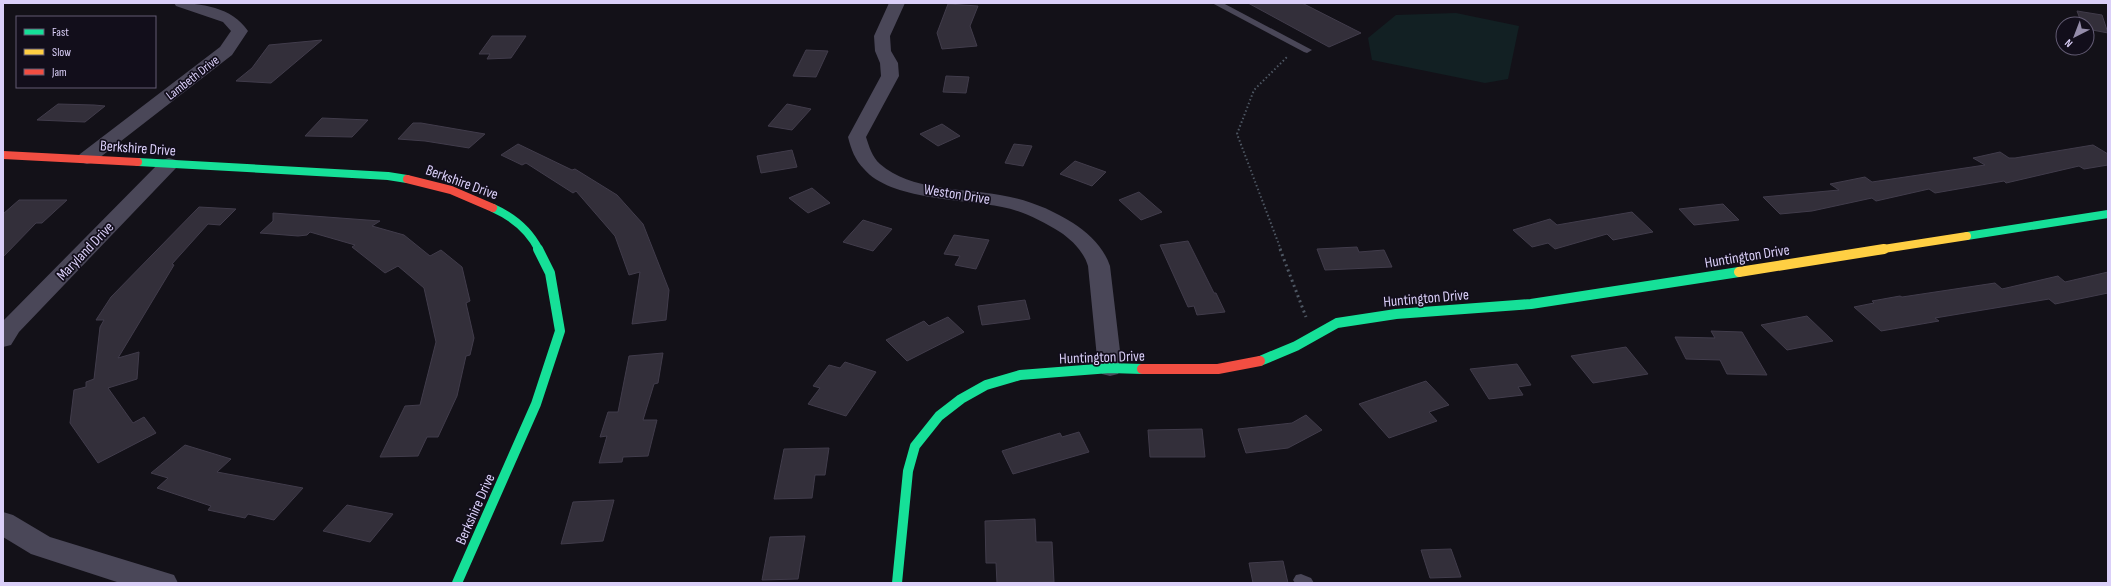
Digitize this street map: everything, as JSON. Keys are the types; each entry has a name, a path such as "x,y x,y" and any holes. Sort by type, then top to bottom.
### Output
{"street":[{"name":"Weston Drive","path":"897,3 882,36 883,51 889,63 890,76 857,137 863,156 874,169 893,179 924,191 1004,201 1046,216 1064,225 1085,241 1098,263 1110,368"},
{"name":"Lambeth Drive","path":"87,158 226,51 240,31 229,19 193,4"},
{"name":"Berkshire Drive","path":"3,155 87,158 388,176 422,181 473,198 512,217 535,243 550,273 560,331 536,404 457,583"},
{"name":"Maryland Drive","path":"3,339 10,327 169,164"},
{"name":"Huntington Drive","path":"897,583 908,471 915,446 939,416 961,399 986,385 1013,377 1110,368 1188,370 1249,365 1296,346 1337,323 1396,314 1531,304 2108,214"},
{"path":"3,523 41,546 132,576 164,583"}],"lane":[{"path":"1216,3 1307,50"}],"path":[{"path":"1307,50 1284,58 1254,90 1237,134 1313,336"}],"shaded area":[{"path":"1456,13 1519,26 1508,79 1485,83 1372,60 1368,38 1396,15"}],"building":[{"path":"1248,3 1302,3 1361,33 1329,47"},
{"path":"948,4 978,6 970,26 977,46 942,49 937,33"},
{"path":"2077,11 2102,15 2108,33 2095,31 2095,16 2079,16"},
{"path":"492,36 526,36 511,58 487,59 490,54 479,54"},
{"path":"322,40 271,83 236,81 252,68 269,45"},
{"path":"806,50 828,51 816,77 793,76"},
{"path":"946,76 969,77 966,93 943,92"},
{"path":"58,104 105,106 85,122 37,120"},
{"path":"787,104 811,109 792,130 768,126"},
{"path":"322,118 368,120 352,137 305,136"},
{"path":"413,123 421,123 485,134 469,148 425,141 398,139"},
{"path":"942,124 960,136 938,146 920,134"},
{"path":"518,144 572,170 575,169 617,195 643,224 669,290 666,320 632,324 640,272 629,275 615,236 576,191 573,193 526,163 522,165 501,155"},
{"path":"1014,144 1032,146 1023,166 1005,163"},
{"path":"2093,145 2108,154 2108,165 2084,169 2079,166 2006,183 2004,181 1935,193 1929,189 1876,201 1872,198 1812,211 1780,214 1763,197 1839,190 1830,184 1865,177 1872,182 1985,165 1973,158 2000,152 2009,158 2015,158"},
{"path":"792,150 797,167 761,173 757,156"},
{"path":"1075,161 1106,172 1092,186 1060,174"},
{"path":"812,188 830,203 808,213 789,198"},
{"path":"1139,192 1162,212 1141,220 1119,200"},
{"path":"19,200 67,200 42,223 36,223 3,257 3,214"},
{"path":"1723,204 1739,220 1694,225 1679,209"},
{"path":"199,207 236,209 220,225 208,224 172,264 174,265 118,358 139,352 137,379 108,388 133,423 144,417 156,433 98,463 70,423 74,390 86,387 86,382 94,379 100,327 104,320 96,320 111,297"},
{"path":"1632,212 1653,232 1613,240 1607,234 1555,249 1548,243 1532,247 1513,230 1550,219 1557,225"},
{"path":"273,213 380,221 372,226 404,235 430,256 441,250 462,267 470,301 466,303 474,338 470,355 466,356 457,396 438,437 427,437 418,456 380,457 405,406 420,405 436,342 424,288 398,266 385,273 352,247 355,245 310,232 307,235 298,236 260,233 273,221"},
{"path":"863,220 892,229 873,251 843,242"},
{"path":"954,235 989,240 976,269 955,265 960,256 944,254"},
{"path":"1188,241 1225,312 1197,315 1194,306 1188,307 1160,245"},
{"path":"1357,247 1359,252 1384,250 1392,267 1325,270 1317,249"},
{"path":"2108,272 2108,293 2055,304 2049,299 1935,318 1939,321 1881,331 1854,307 1874,303 1872,301 1900,296 1902,297 1995,283 2002,289 2058,276 2065,282"},
{"path":"1025,300 1030,319 982,325 978,306"},
{"path":"1807,316 1833,341 1787,350 1761,325"},
{"path":"948,317 964,332 907,361 886,340 924,321 929,326"},
{"path":"1711,331 1742,332 1767,375 1727,374 1720,360 1686,359 1675,337 1715,338"},
{"path":"1626,347 1648,374 1593,383 1571,356"},
{"path":"663,353 658,383 654,384 643,420 657,420 648,456 623,457 622,462 599,463 607,436 600,437 608,412 618,412 629,356"},
{"path":"845,362 876,372 846,416 808,404 820,388 813,386 829,365 840,368"},
{"path":"1517,364 1531,385 1518,387 1523,395 1489,399 1470,369"},
{"path":"1426,381 1449,405 1429,412 1437,421 1389,438 1359,404"},
{"path":"1306,415 1322,430 1288,448 1246,453 1238,429 1292,423"},
{"path":"1202,429 1205,457 1150,457 1148,430"},
{"path":"1079,432 1089,452 1013,474 1002,451 1060,433 1062,437"},
{"path":"185,445 231,459 217,472 303,488 274,520 248,514 245,518 208,510 211,506 157,488 168,478 151,473"},
{"path":"829,448 825,475 815,475 812,498 774,499 784,449"},
{"path":"614,500 603,541 561,544 573,502"},
{"path":"347,505 393,514 370,542 323,531"},
{"path":"1035,519 1036,542 1052,542 1054,582 997,583 996,563 986,563 985,521"},
{"path":"805,536 798,579 762,580 770,537"},
{"path":"1451,549 1461,577 1430,578 1421,550"},
{"path":"1283,561 1288,583 1253,583 1249,563"}],"traffic: fast":[{"path":"138,162 388,176 407,179"},
{"path":"457,583 536,404 560,331 550,273 535,243 512,217 493,208"},
{"path":"1967,236 2108,214"},
{"path":"1260,361 1296,346 1337,323 1396,314 1531,304 1739,272"},
{"path":"897,583 908,471 915,446 939,416 961,399 986,385 1020,375 1110,368 1142,369"}],"traffic: slow":[{"path":"1739,272 1967,236"}],"traffic: jam":[{"path":"3,155 138,162"},
{"path":"407,179 429,183 451,190 493,208"},
{"path":"1142,369 1218,369 1247,365 1260,361"}]}
